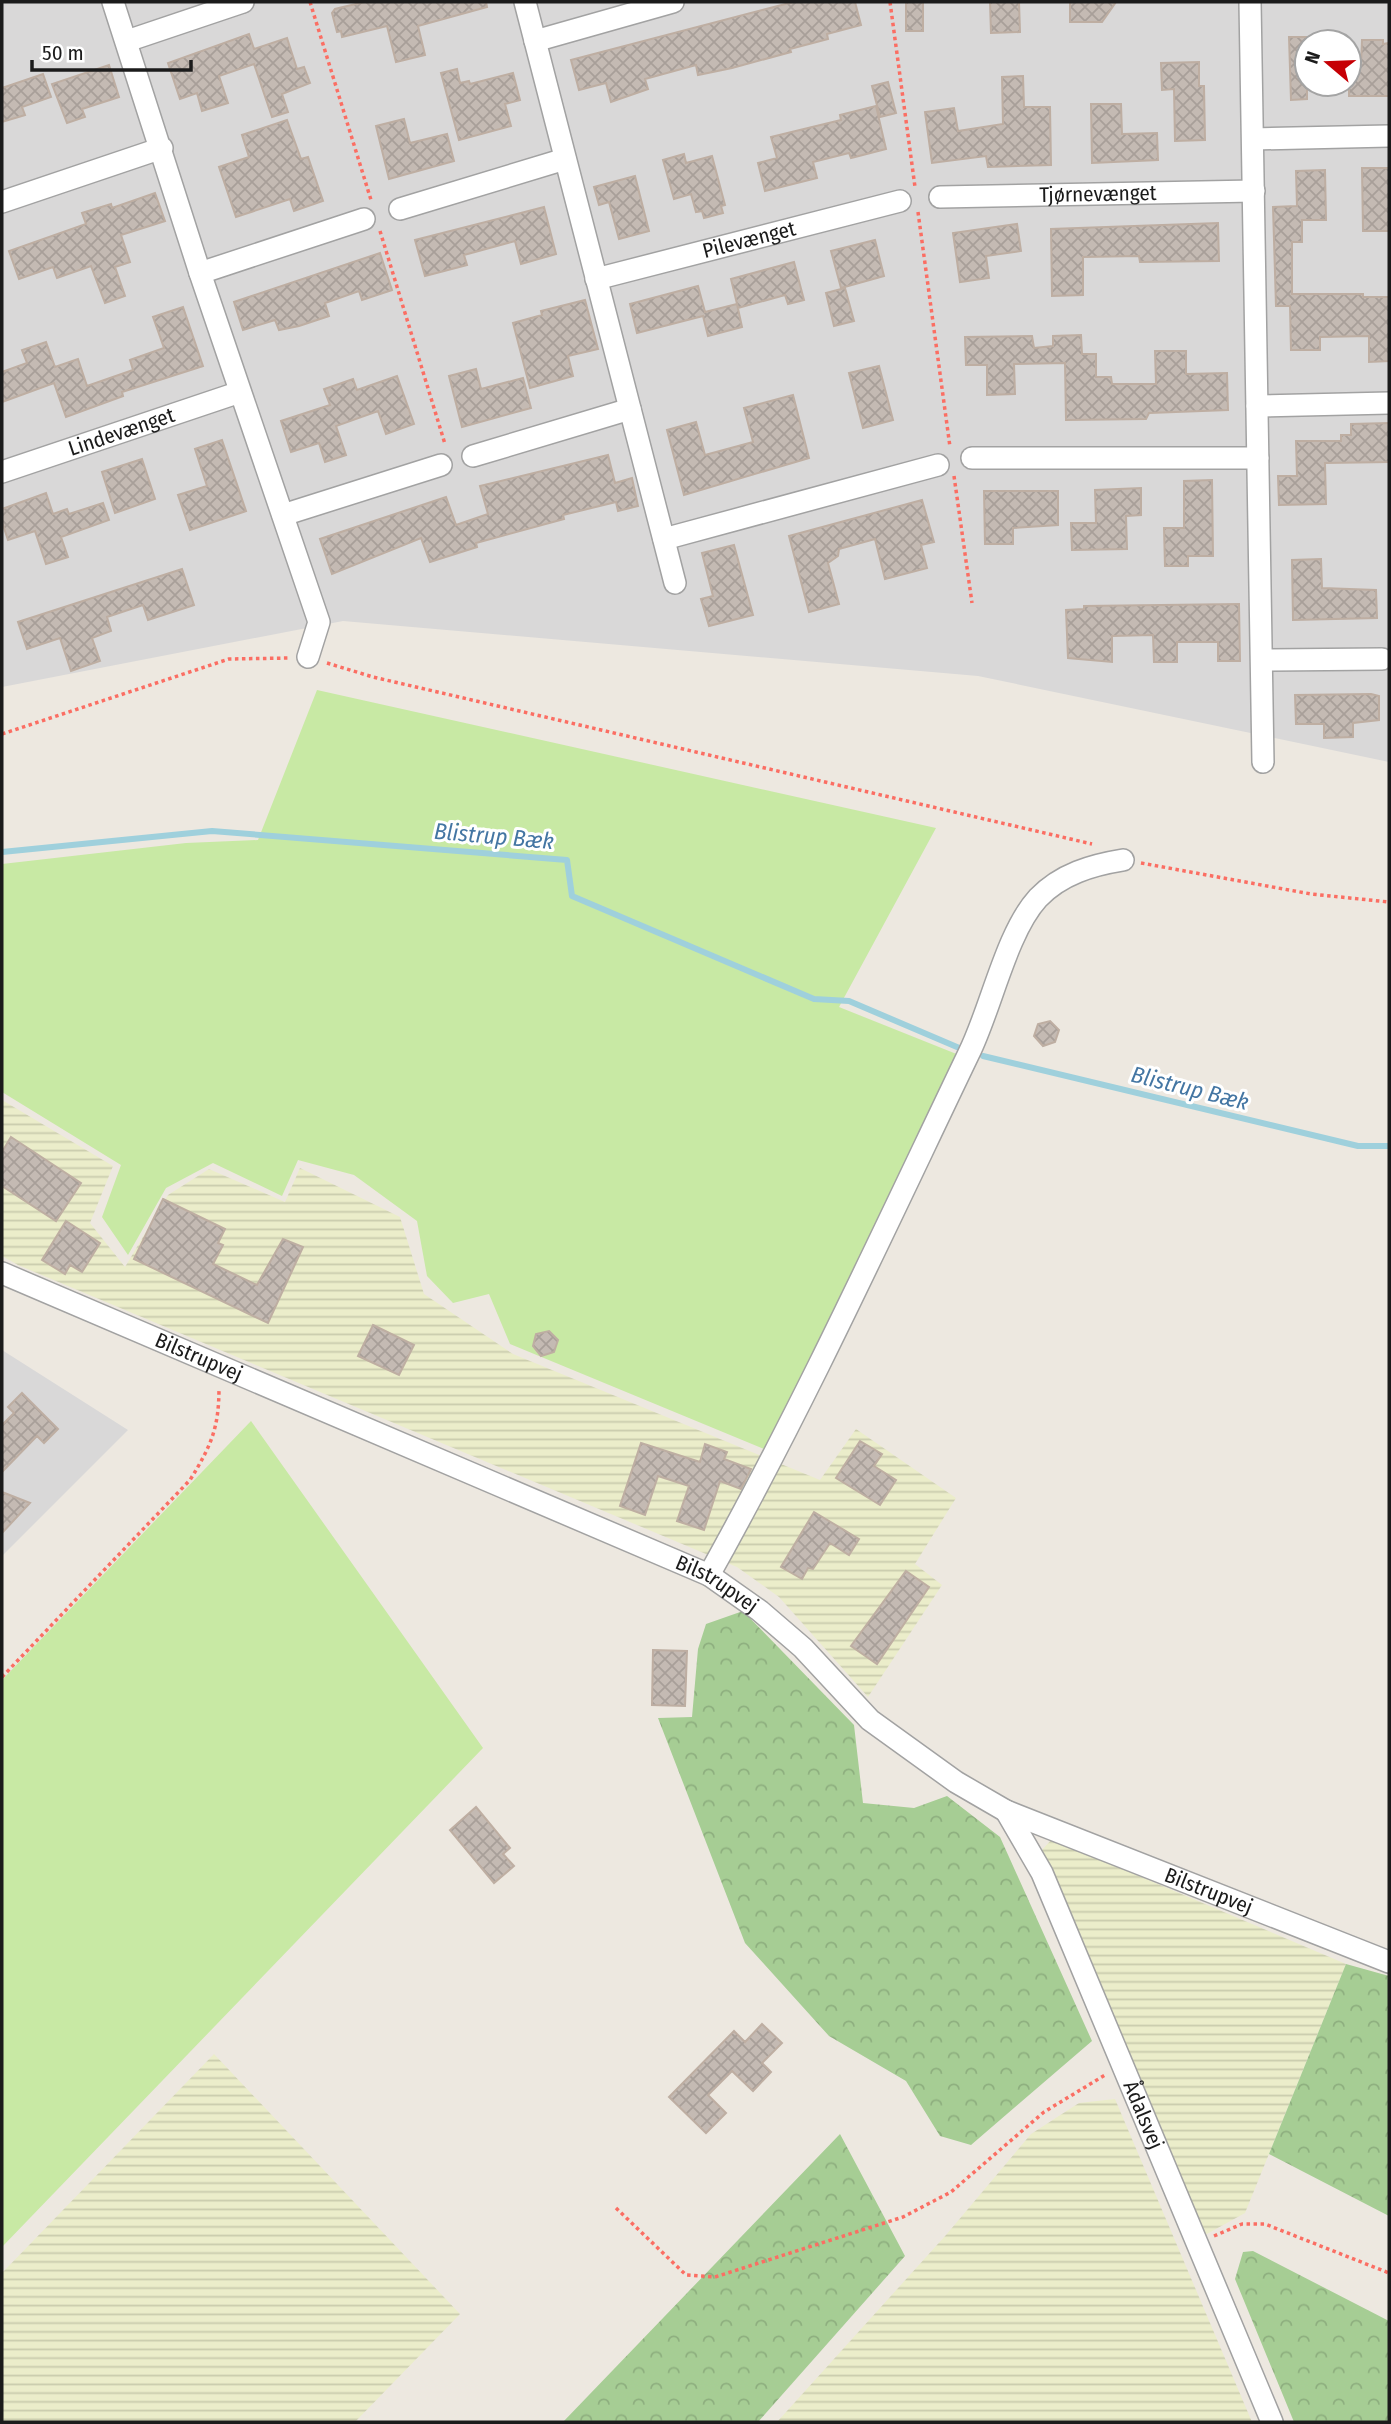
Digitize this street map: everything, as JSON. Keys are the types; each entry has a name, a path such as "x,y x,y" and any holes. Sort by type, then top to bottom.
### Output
{"street":[{"path":"113,2 200,273 319,622 308,657"},
{"path":"127,41 243,2"},
{"path":"524,2 676,583"},
{"path":"535,41 673,2"},
{"path":"1250,2 1264,762"},
{"path":"1252,139 1389,136"},
{"path":"2,202 162,148"},
{"path":"400,209 565,159"},
{"name":"Tjørnevænget","path":"940,197 1254,191"},
{"name":"Pilevænget","path":"596,279 912,203"},
{"path":"200,273 364,219"},
{"name":"Lindevænget","path":"2,472 240,392"},
{"path":"1257,406 1389,403"},
{"path":"473,456 630,410"},
{"path":"664,539 954,463 1258,458"},
{"path":"283,515 441,465"},
{"path":"1262,660 1382,659"},
{"path":"709,1575 771,1464 979,1032 1026,916 1038,899 1074,872 1123,860"},
{"name":"Bilstrupvej","path":"2,1273 219,1368 709,1575 803,1648 870,1720 956,1782 1006,1811 1389,1962"},
{"name":"Ådalsvej","path":"1006,1811 1042,1872 1272,2422"}],"path":[{"path":"890,2 912,203 954,463 972,603"},
{"path":"2,734 229,659 308,657 386,680 1085,840 1123,860 1311,894 1389,902"},
{"path":"2,1677 190,1480 209,1449 219,1420 219,1368"},
{"path":"616,2208 686,2276 715,2277 820,2245 915,2211 951,2192 1044,2112 1122,2065"},
{"path":"1197,2244 1242,2224 1265,2224 1389,2273"}],"shaded area":[{"path":"2,2 1389,2 1389,762 978,676 343,621 2,687"},
{"path":"2,1350 128,1430 2,1556"}],"green space":[{"path":"317,690 936,828 839,1007 959,1055 769,1451 510,1344 489,1294 453,1303 427,1276 417,1221 354,1175 298,1160 282,1196 213,1163 166,1188 128,1255 102,1217 121,1165 2,1092 2,864 186,843 258,840"},
{"path":"2,1100 113,1166 90,1223 125,1267 168,1195 209,1169 285,1202 300,1168 400,1217 424,1294 513,1354 820,1480 856,1429 956,1498 915,1564 942,1585 868,1697 779,1597 737,1567 18,1265 2,1256"},
{"path":"251,1421 483,1748 2,2247 2,1680"},
{"path":"743,1611 854,1725 863,1803 914,1808 947,1796 1000,1837 1092,2041 971,2145 940,2136 906,2081 829,2036 745,1943 658,1718 692,1717 698,1649 706,1624"},
{"path":"1052,1839 1346,1964 1245,2213 1205,2235 1042,1850"},
{"path":"1346,1964 1389,1976 1389,2216 1269,2154"},
{"path":"214,2054 460,2314 355,2422 2,2422 2,2273"},
{"path":"1115,2099 1252,2422 777,2422 946,2235 1031,2134 1079,2103"},
{"path":"840,2134 905,2256 758,2422 563,2422"},
{"path":"1253,2251 1389,2321 1389,2422 1294,2422 1235,2279 1243,2252"}],"building":[{"path":"364,2 486,2 487,7 418,26 425,55 396,62 387,26 342,37 341,31 337,32 332,13 335,9"},
{"path":"793,2 855,2 861,25 827,34 828,39 790,49 791,52 732,68 698,75 696,65 645,79 648,89 611,102 606,83 579,90 571,60"},
{"path":"906,2 923,2 923,31 906,31"},
{"path":"990,2 1019,2 1020,32 991,33"},
{"path":"1070,2 1116,2 1102,22 1070,22"},
{"path":"249,34 254,49 287,38 297,69 304,67 310,83 282,94 288,112 272,117 254,64 219,76 228,103 202,111 197,93 180,99 168,63"},
{"path":"1289,37 1293,37 1293,98 1307,99 1291,100"},
{"path":"1363,40 1383,40 1383,44 1389,43 1389,96 1363,96"},
{"path":"1199,62 1199,86 1204,86 1205,140 1175,141 1174,89 1162,90 1161,63"},
{"path":"109,65 119,97 82,109 85,117 67,123 52,84"},
{"path":"457,69 460,83 469,81 470,84 513,73 520,100 505,104 511,126 459,140 441,73"},
{"path":"43,74 51,97 22,107 25,115 2,122 2,88"},
{"path":"1023,76 1024,107 1050,107 1051,165 988,167 986,156 932,163 925,112 954,108 958,131 1003,124 1002,77"},
{"path":"888,82 896,113 880,117 872,86"},
{"path":"1091,104 1121,104 1122,134 1157,133 1158,160 1092,163"},
{"path":"876,106 886,149 851,158 849,153 813,162 817,178 765,191 758,163 777,158 771,137 841,120 840,115"},
{"path":"404,119 410,143 447,134 454,161 389,179 376,126"},
{"path":"287,120 301,159 308,157 323,201 294,211 290,199 236,217 219,167 249,157 242,135"},
{"path":"684,154 686,163 712,156 725,205 721,206 723,213 704,218 702,211 696,212 691,194 674,199 663,160"},
{"path":"1362,168 1389,168 1389,231 1363,231"},
{"path":"1325,170 1326,220 1302,220 1302,242 1292,242 1292,294 1363,294 1363,297 1389,297 1389,361 1369,362 1369,336 1320,337 1320,350 1291,350 1290,306 1276,306 1273,207 1297,206 1296,171"},
{"path":"635,176 649,231 619,239 609,202 599,205 594,187"},
{"path":"155,193 165,221 121,235 130,262 115,267 125,296 105,303 91,266 57,278 53,267 19,279 9,251 86,224 82,213 111,204 112,208"},
{"path":"544,207 556,254 521,264 515,241 464,255 467,265 425,276 415,240"},
{"path":"1218,223 1219,261 1140,262 1139,256 1083,257 1083,295 1052,296 1051,229"},
{"path":"1017,224 1021,251 986,256 989,278 960,282 953,233"},
{"path":"875,240 884,276 841,288 831,251"},
{"path":"380,253 392,290 362,300 359,291 325,303 329,316 299,326 279,330 275,320 243,330 234,302"},
{"path":"794,262 804,300 788,304 785,295 738,308 731,279"},
{"path":"698,286 705,312 737,304 742,327 708,336 703,316 637,333 630,304"},
{"path":"845,288 854,321 834,326 826,293"},
{"path":"585,300 598,349 568,356 573,376 530,388 513,323 542,315 541,311"},
{"path":"183,307 203,366 122,392 123,396 66,417 54,383 2,402 2,372 27,363 22,350 46,342 55,367 78,359 87,386 133,370 130,360 164,348 153,317"},
{"path":"1081,335 1082,354 1096,354 1096,377 1111,377 1112,384 1156,384 1155,351 1186,351 1186,374 1227,373 1228,410 1149,413 1146,419 1066,420 1065,363 1014,364 1015,394 987,395 987,365 966,365 965,337 1032,336 1034,348 1053,346 1053,336"},
{"path":"879,366 893,420 863,428 849,373"},
{"path":"476,369 481,389 523,378 531,408 462,427 449,376"},
{"path":"397,376 414,424 386,434 378,411 336,426 346,455 325,462 319,443 291,452 281,421 330,405 324,389 353,379 357,390"},
{"path":"793,395 809,458 684,495 667,430 696,422 705,455 753,442 744,408"},
{"path":"1389,423 1389,462 1325,463 1326,504 1279,505 1278,476 1297,476 1296,441 1341,441 1341,435 1351,435 1351,424"},
{"path":"222,440 246,511 190,530 178,495 207,486 195,449"},
{"path":"608,455 615,483 632,478 638,506 618,511 616,502 563,515 564,519 476,543 477,547 430,562 421,538 332,574 320,539 446,497 456,525 488,514 480,486"},
{"path":"142,459 155,499 115,513 102,472"},
{"path":"1212,480 1213,556 1188,556 1188,566 1165,566 1164,528 1184,528 1184,481"},
{"path":"1141,488 1141,515 1126,516 1127,549 1072,550 1071,523 1096,523 1095,490"},
{"path":"984,491 1058,491 1058,525 1013,528 1013,544 985,544"},
{"path":"46,493 53,514 67,509 69,514 103,503 109,520 61,537 68,557 46,564 35,531 8,540 2,522 2,509"},
{"path":"922,500 934,542 921,545 927,568 885,579 875,539 839,549 838,556 828,563 839,604 809,612 789,536"},
{"path":"734,545 753,615 709,626 701,599 713,596 702,553"},
{"path":"1321,559 1322,588 1376,590 1377,618 1293,620 1292,560"},
{"path":"182,569 194,605 148,620 143,605 107,617 111,631 92,638 100,661 71,671 60,638 27,649 18,622"},
{"path":"1239,604 1240,661 1218,661 1218,642 1177,642 1177,662 1154,662 1153,635 1112,636 1112,662 1068,658 1066,610 1084,609 1084,606"},
{"path":"1295,695 1379,696 1379,720 1353,723 1353,737 1324,738 1324,724 1296,724"},
{"path":"1050,1021 1059,1030 1055,1042 1043,1046 1034,1036 1038,1024"},
{"path":"11,1137 81,1183 56,1221 2,1186 2,1152"},
{"path":"163,1199 225,1229 218,1243 223,1245 213,1264 257,1285 283,1239 303,1247 268,1323 134,1259"},
{"path":"66,1221 100,1243 82,1272 70,1265 65,1274 42,1260"},
{"path":"373,1325 414,1345 399,1375 358,1356"},
{"path":"549,1331 558,1340 554,1352 541,1356 533,1346 536,1334"},
{"path":"22,1393 58,1429 44,1443 37,1436 2,1472 2,1425 14,1413 8,1407"},
{"path":"860,1441 882,1454 874,1466 896,1480 880,1505 836,1478"},
{"path":"641,1443 700,1462 705,1444 727,1452 724,1459 751,1469 741,1489 720,1481 704,1530 677,1521 689,1486 658,1476 645,1515 620,1506"},
{"path":"2,1492 30,1503 2,1533"},
{"path":"814,1512 859,1539 849,1555 830,1543 813,1569 808,1568 802,1579 781,1567"},
{"path":"906,1571 929,1587 877,1664 851,1646"},
{"path":"653,1650 687,1651 685,1706 652,1705"},
{"path":"476,1807 510,1848 503,1854 514,1866 494,1883 450,1830"},
{"path":"762,2024 782,2043 762,2063 771,2072 753,2091 732,2071 708,2095 726,2113 706,2133 669,2097 734,2031 745,2042"}],"waterway":[{"name":"Blistrup Bæk","path":"2,852 212,831 567,860 572,896 814,999 849,1001 964,1050"},
{"name":"Blistrup Bæk","path":"983,1056 1358,1146 1389,1146"}]}
